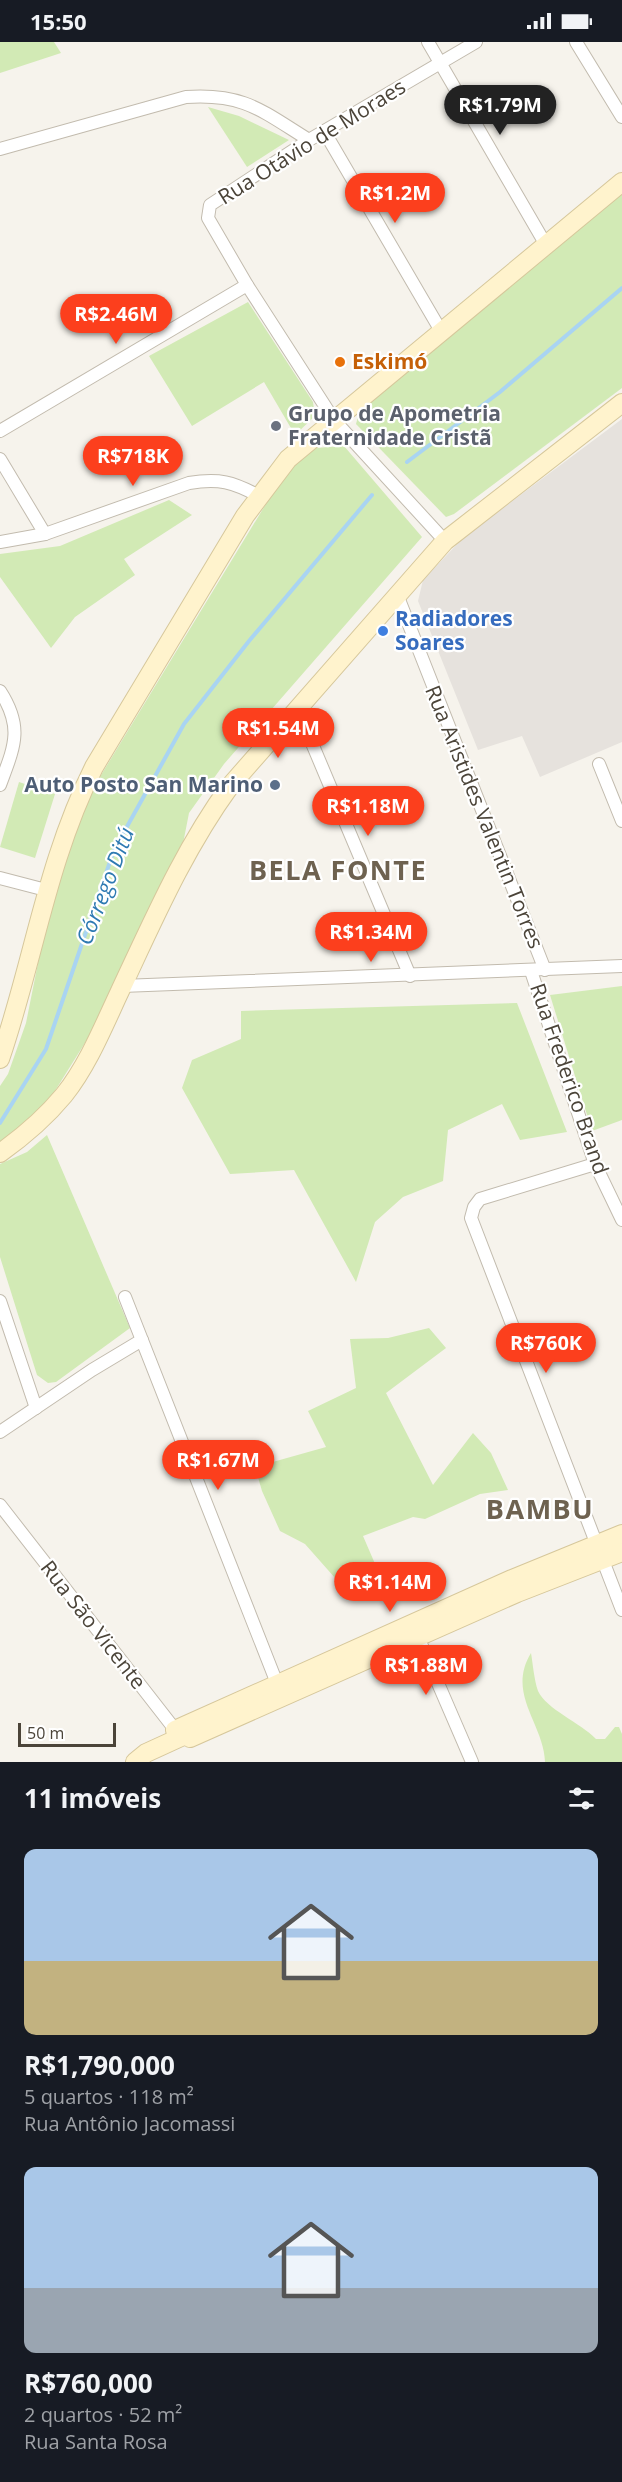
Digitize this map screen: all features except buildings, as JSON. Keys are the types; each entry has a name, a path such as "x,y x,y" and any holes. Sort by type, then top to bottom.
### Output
{"main road":[{"path":"0,1059 11,1028 46,890 66,829 94,767 260,496 288,459 622,182"},
{"path":"0,1153 22,1138 65,1093 96,1041 206,818 230,786 445,541 622,403"},
{"path":"135,1762 146,1753 182,1735 280,1690 515,1586 599,1552 622,1534"},
{"path":"599,1552 622,1552"}],"street":[{"path":"428,42 546,245"},
{"name":"Rua Otávio de Moraes","path":"247,285 207,218 210,205 309,140 476,42"},
{"path":"576,42 622,117"},
{"path":"0,148 186,97 216,95 245,102 309,140"},
{"path":"324,131 441,331"},
{"path":"0,431 247,285 334,420 445,541"},
{"path":"0,459 45,534"},
{"path":"0,542 45,534 189,483 213,479 239,485 260,496"},
{"name":"Rua Aristides Valentin Torres","path":"398,597 545,970"},
{"path":"0,691 16,723 14,747 0,785"},
{"path":"298,710 410,976"},
{"path":"599,765 622,821"},
{"path":"0,878 46,890"},
{"path":"122,986 622,966"},
{"name":"Rua Frederico Brand","path":"531,971 595,1164 622,1220"},
{"path":"595,1164 480,1200 474,1207 471,1218 622,1610"},
{"path":"125,1297 280,1690"},
{"path":"0,1304 36,1407"},
{"path":"0,1432 142,1340"},
{"name":"Rua São Vicente","path":"0,1505 182,1735"},
{"path":"415,1630 472,1762"}],"shaded area":[{"path":"622,419 622,742 540,777 522,736 478,750 418,601 423,580 463,538"}],"green space":[{"path":"0,42 54,42 61,53 0,73"},
{"path":"208,107 239,116 289,140 247,167"},
{"path":"622,191 622,388 454,514 446,517 356,424 360,409"},
{"path":"248,302 313,402 315,416 295,435 264,382 192,426 149,356"},
{"path":"344,446 422,537 224,764 189,813 181,854 93,1030 43,1110 0,1145 0,1086 8,1074 26,1023 52,893 84,803 269,499 296,462 315,448"},
{"path":"169,500 192,515 124,559 135,575 75,617 51,648 0,577 0,554 60,546"},
{"path":"19,782 55,794 35,858 0,847"},
{"path":"622,986 622,1120 592,1131 550,995"},
{"path":"517,1003 567,1132 520,1140 502,1104 448,1130 443,1181 403,1197 375,1222 356,1282 294,1170 230,1174 182,1088 192,1060 241,1039 241,1011"},
{"path":"47,1135 130,1328 56,1382 48,1383 37,1375 0,1257 0,1164 27,1152"},
{"path":"429,1328 446,1348 386,1393 433,1485 473,1433 491,1453 508,1490 480,1494 425,1519 413,1517 363,1536 379,1573 343,1587 305,1544 280,1531 262,1491 255,1467 326,1447 308,1411 356,1388 350,1339 388,1338"},
{"path":"531,1653 538,1691 542,1698 596,1739 605,1739 615,1727 619,1727 622,1734 622,1762 545,1762 543,1748 528,1709 522,1682 524,1668"}],"waterway":[{"name":"Córrego Ditú","path":"407,462 500,392 622,288"},
{"name":"Córrego Ditú","path":"0,1123 46,1049 114,850 184,724 249,641 372,495"}],"place":[{"name":"Eskimó","path":"340,362"},
{"name":"Grupo de Apometria Fraternidade Cristã","path":"276,426"},
{"name":"Radiadores Soares","path":"383,631"},
{"name":"Auto Posto San Marino","path":"275,785"}],"district":[{"name":"BELA FONTE","path":"338,871"},
{"name":"BAMBU","path":"540,1510"}]}
